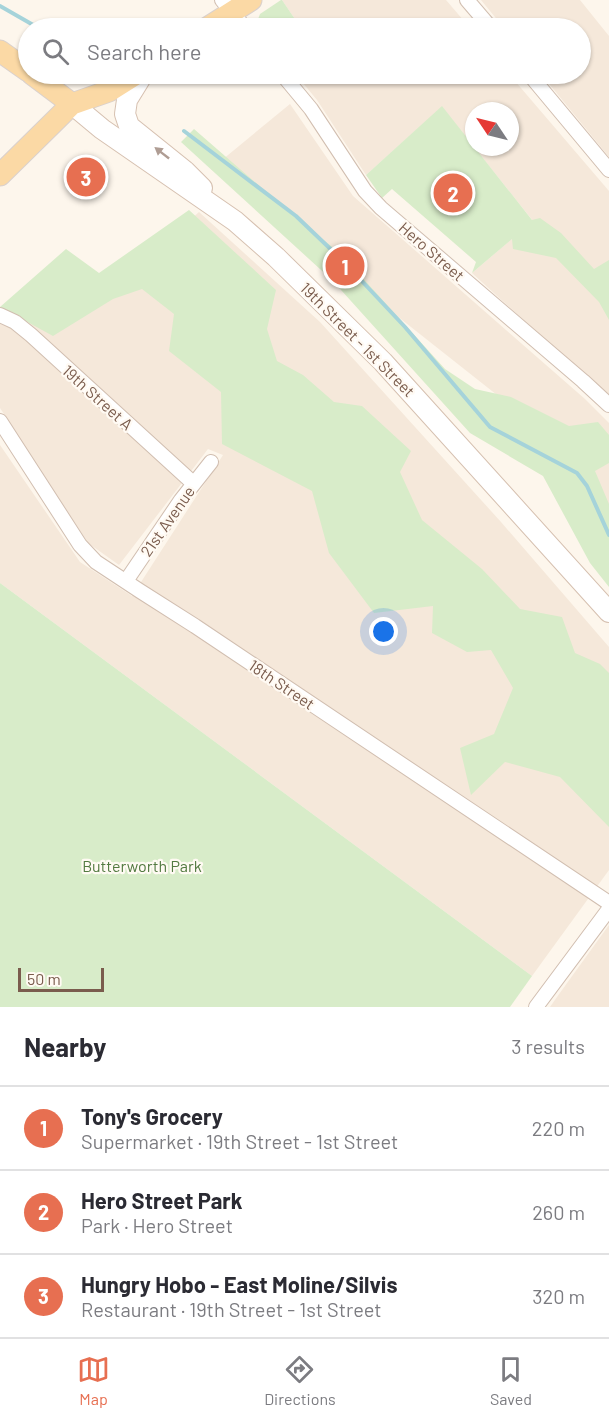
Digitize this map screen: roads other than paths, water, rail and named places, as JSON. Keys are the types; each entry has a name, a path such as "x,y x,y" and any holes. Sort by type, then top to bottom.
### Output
{"main road":[{"path":"216,18 227,6 251,0"},
{"path":"0,51 18,64"},
{"path":"46,84 72,104"},
{"path":"0,175 72,104 109,91 120,84"},
{"path":"137,84 127,100 125,114 129,126 185,171 236,221"},
{"name":"19th Street - 1st Street","path":"72,104 102,129 236,221 322,301 383,362 609,612"}],"street":[{"path":"467,0 482,18"},
{"path":"227,6 237,18"},
{"name":"Hero Street","path":"290,84 311,109 365,191 381,208 609,405"},
{"path":"537,84 609,170"},
{"name":"19th Street A","path":"0,315 15,322 31,335 193,483"},
{"name":"18th Street","path":"0,422 80,545 96,562 609,903"},
{"name":"21st Avenue","path":"126,581 193,483 211,462"},
{"path":"536,1007 609,909"}],"waterway":[{"path":"0,6 21,18"},
{"path":"184,131 296,216 343,261 405,327 490,427 577,473 587,486 609,535"}],"place":[{"name":"Hungry Hobo - East Moline/Silvis","path":"86,177"},
{"name":"Hero Street Park","path":"453,193"},
{"name":"Tony's Grocery","path":"345,266"}],"park label":[{"name":"Butterworth Park","path":"142,865"}]}
